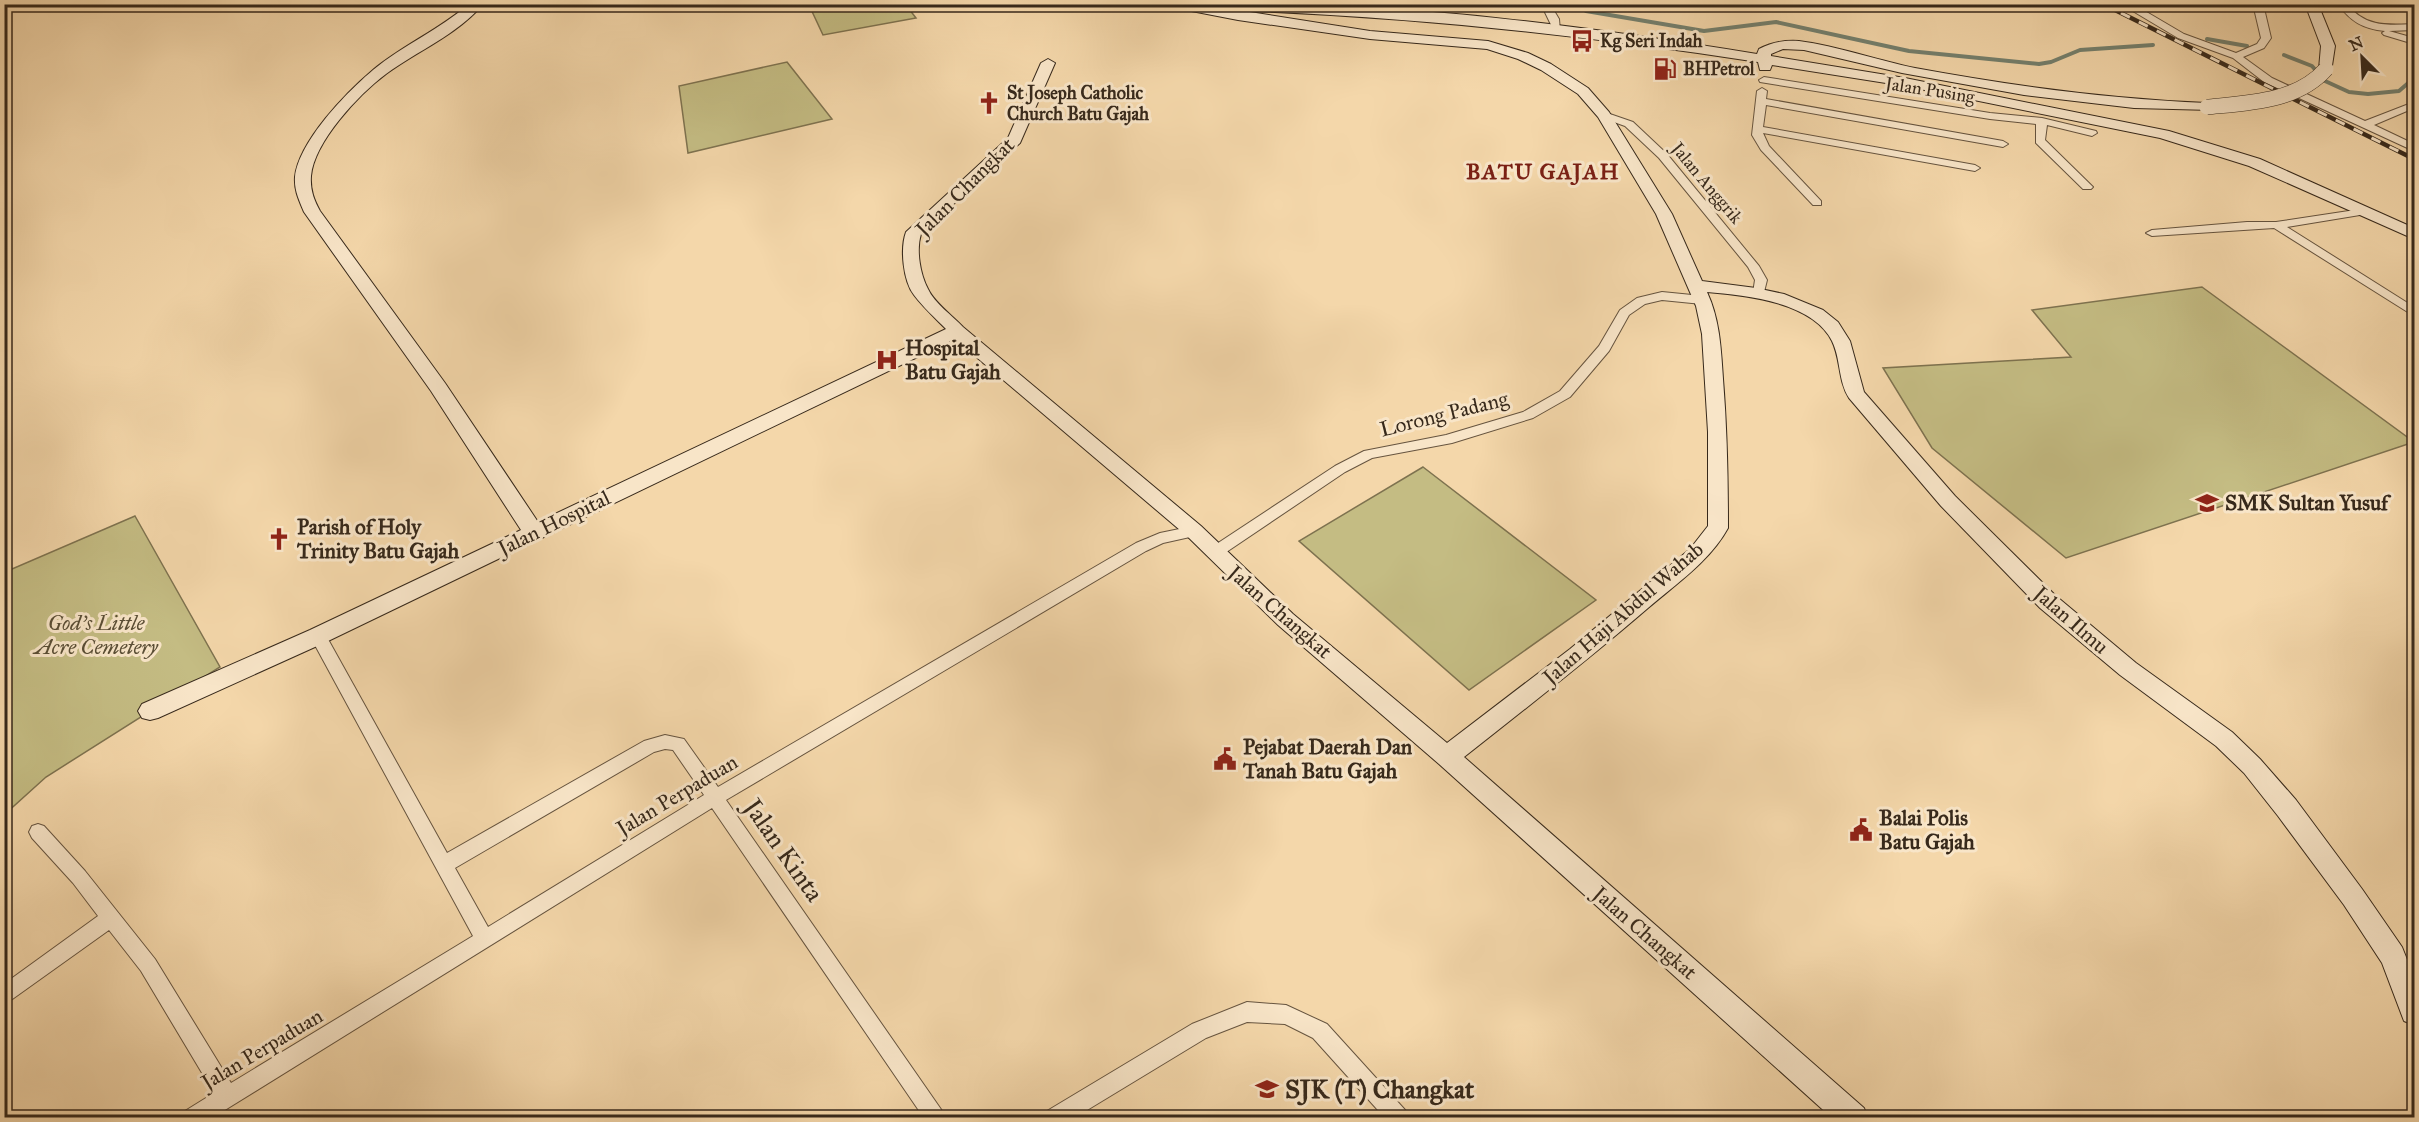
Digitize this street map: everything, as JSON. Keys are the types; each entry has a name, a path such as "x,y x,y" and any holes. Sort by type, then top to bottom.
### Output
{"street":[{"path":"477,4 455,23 379,72 361,87 335,115 309,156 302,187 312,212 438,387 534,533"},
{"path":"1227,4 1557,29 1764,69 1896,88 1939,91 2128,124 2203,144 2260,166 2415,234"},
{"path":"1257,4 1273,7"},
{"path":"1537,4 1545,5 1557,29"},
{"path":"2125,4 2181,36 2236,56 2268,80 2415,148"},
{"path":"2236,56 2261,46 2266,38 2258,4"},
{"path":"1817,203 1765,148 1757,135 1764,52 1772,46 1804,46 1914,72 1976,82 2160,106 2207,108 2253,102 2286,94 2308,84 2322,74 2326,69 2328,46 2311,4"},
{"path":"2342,4 2349,15 2373,28 2415,41"},
{"name":"Jalan Haji Abdul Wahab","path":"1178,5 1238,16 1370,34 1501,48 1523,56 1566,79 1583,91 1604,115 1664,214 1699,293 1711,334 1719,432 1718,528 1697,554 1605,633 1447,757"},
{"path":"2373,28 2415,27"},
{"name":"Jalan Changkat","path":"1048,63 1015,140 914,232 910,243 913,268 920,292 957,331 1194,531 1214,553 1854,1118"},
{"name":"Jalan Pusing","path":"1764,69 1990,116 2042,121 2092,133"},
{"path":"1760,101 1889,138 1975,168"},
{"path":"2365,125 2415,105"},
{"name":"Jalan Anggrik","path":"1604,115 1629,124 1663,156 1753,267 1761,280 1759,293"},
{"path":"2042,121 2040,141 2087,188"},
{"path":"1757,129 2003,144"},
{"path":"2152,233 2247,225 2276,225 2362,212"},
{"path":"2276,225 2415,312"},
{"name":"Jalan Ilmu","path":"1699,293 1759,293 1806,309 1825,320 1841,340 1848,377 1856,394 1948,501 2082,633 2224,739 2252,766 2287,808 2340,879 2393,956 2415,1012"},
{"name":"Lorong Padang","path":"1214,553 1340,469 1370,454 1447,440 1528,415 1565,394 1604,348 1624,313 1641,301 1662,296 1699,293"},
{"name":"Jalan Hospital","path":"150,711 318,636 957,331"},
{"name":"Jalan Perpaduan","path":"192,1118 714,798 1141,547 1160,538 1194,531"},
{"path":"318,636 485,940"},
{"name":"Jalan Kinta","path":"443,866 650,747 665,742 678,744 937,1118"},
{"path":"38,832 79,877 148,965 227,1096"},
{"path":"4,996 111,918"},
{"path":"1054,1118 1199,1031 1247,1012 1286,1015 1320,1031 1399,1118"}],"green space":[{"path":"809,5 906,5 916,18 823,35"},
{"path":"787,62 832,119 688,153 679,86"},
{"path":"2202,287 2414,442 2066,558 1932,448 1883,368 2071,357 2032,310"},
{"path":"1423,467 1596,600 1469,690 1299,541"},
{"name":"God's Little Acre Cemetery","path":"135,516 220,667 46,777 5,814 5,572"}],"waterway":[{"path":"1586,11 1704,31 1776,22 1909,51 2039,64 2051,62 2080,50 2153,45"},
{"path":"2207,39 2247,46"},
{"path":"2284,55 2312,66 2325,81 2349,92 2368,94 2399,91 2414,78"}],"railway":[{"path":"2103,4 2414,159"}],"place":[{"name":"Kg Seri Indah","path":"1582,41"},
{"name":"BHPetrol","path":"1665,69"},
{"name":"St Joseph Catholic Church Batu Gajah","path":"989,103"},
{"name":"Hospital Batu Gajah","path":"887,360"},
{"name":"SMK Sultan Yusuf","path":"2207,503"},
{"name":"Parish of Holy Trinity Batu Gajah","path":"279,539"},
{"name":"Pejabat Daerah Dan Tanah Batu Gajah","path":"1225,759"},
{"name":"Balai Polis Batu Gajah","path":"1861,830"},
{"name":"SJK (T) Changkat","path":"1267,1089"}],"district":[{"name":"BATU GAJAH","path":"1543,171"}]}
